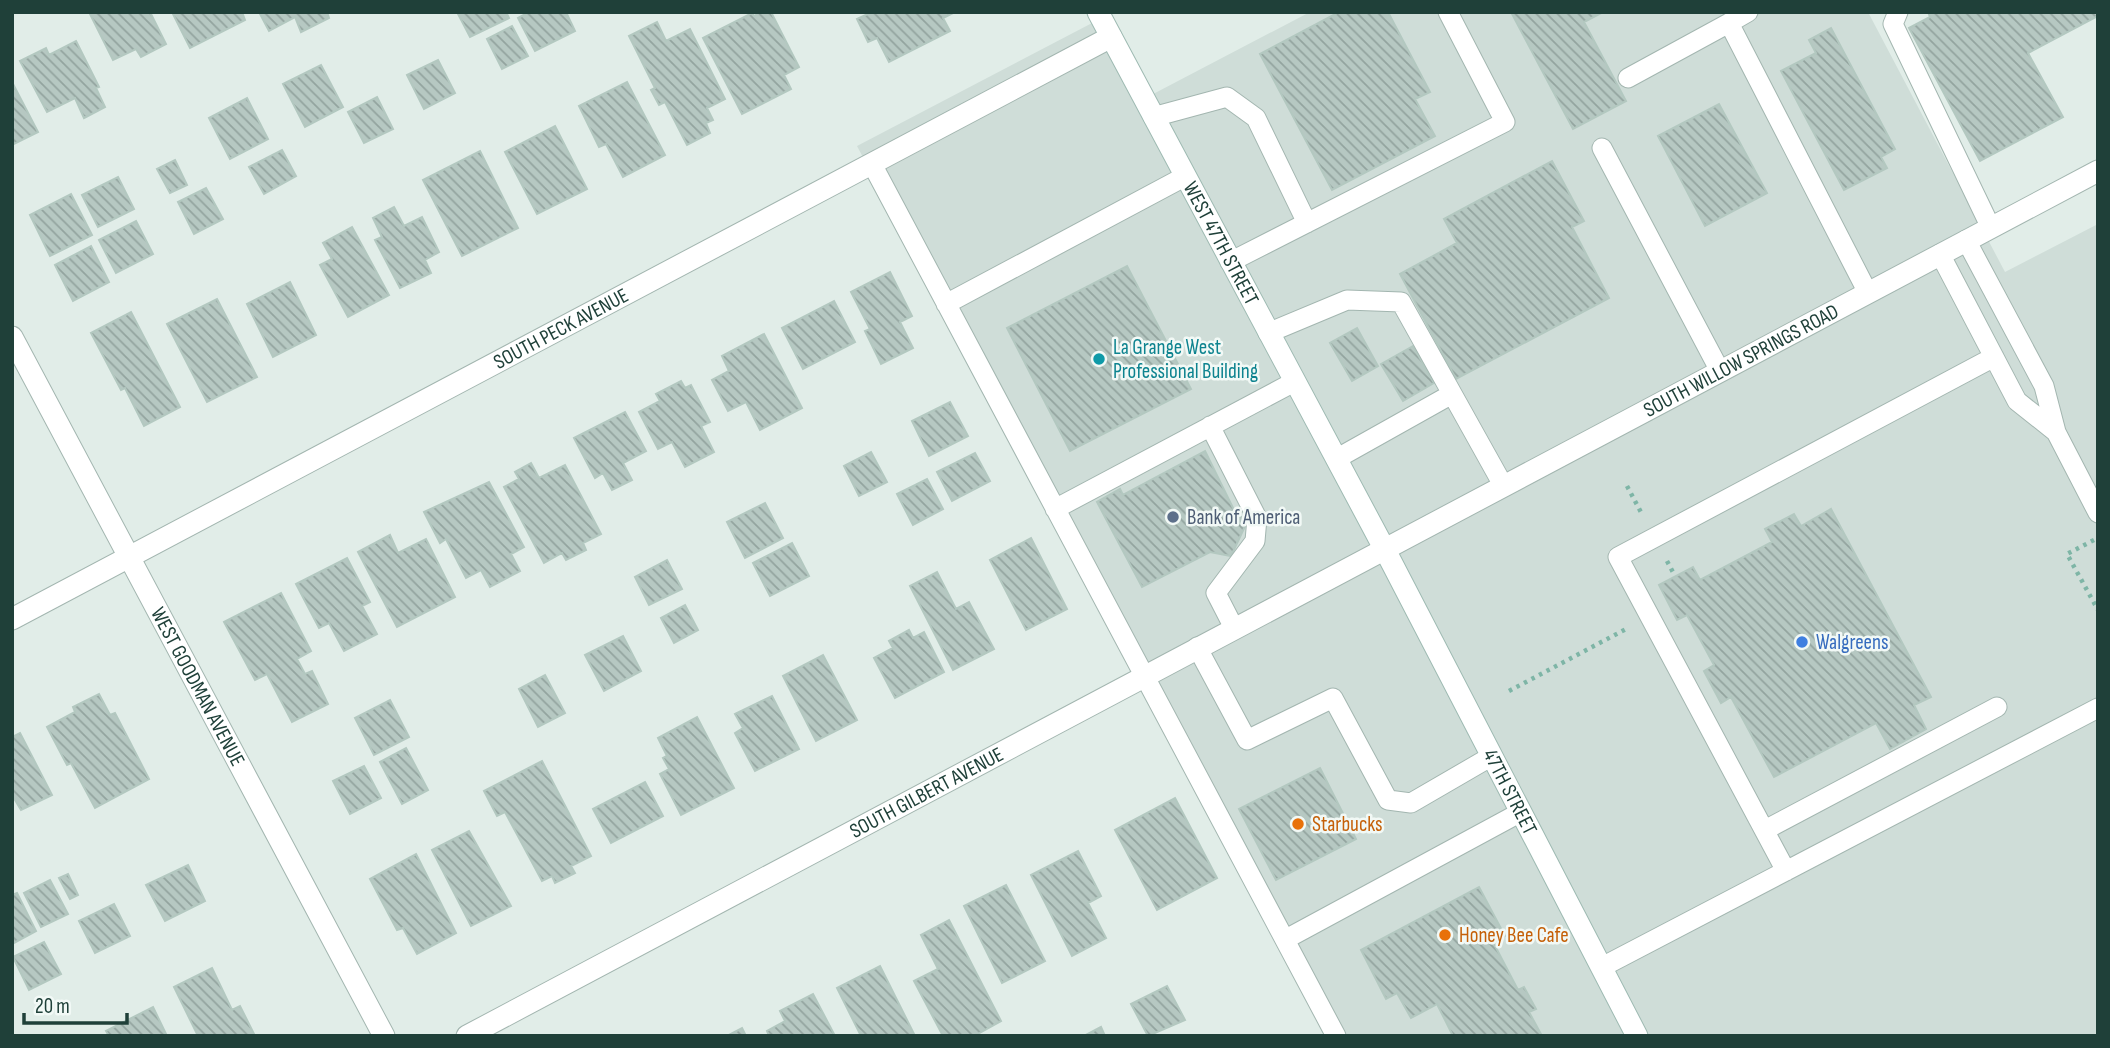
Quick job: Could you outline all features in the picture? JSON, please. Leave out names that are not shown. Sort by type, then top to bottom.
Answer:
[{"type":"street","name":"WEST 47TH STREET","points":[[1098,12],[1384,548]]},
{"type":"street","name":"SOUTH PECK AVENUE","points":[[12,619],[1111,37]]},
{"type":"street","name":"SOUTH WILLOW SPRINGS ROAD","points":[[1384,548],[2098,171]]},
{"type":"street","name":"WEST GOODMAN AVENUE","points":[[12,337],[384,1036]]},
{"type":"street","name":"SOUTH GILBERT AVENUE","points":[[467,1036],[1384,548]]},
{"type":"street","name":"47TH STREET","points":[[1384,548],[1637,1036]]},
{"type":"lane","points":[[1230,262],[1505,122],[1448,12]]},
{"type":"lane","points":[[1628,78],[1748,12]]},
{"type":"lane","points":[[1898,12],[1893,24],[1990,228]]},
{"type":"lane","points":[[1729,23],[1868,293]]},
{"type":"lane","points":[[1153,117],[1227,97],[1256,118],[1307,223]]},
{"type":"lane","points":[[1602,148],[1720,371]]},
{"type":"lane","points":[[872,164],[1336,1036]]},
{"type":"lane","points":[[946,304],[1184,177]]},
{"type":"lane","points":[[1966,240],[2044,386],[2056,432],[2098,513]]},
{"type":"lane","points":[[1940,254],[2017,401],[2056,432]]},
{"type":"lane","points":[[1268,333],[1346,300],[1401,302],[1503,485]]},
{"type":"lane","points":[[1786,871],[1618,557],[1994,358]]},
{"type":"lane","points":[[1055,509],[1294,382]]},
{"type":"lane","points":[[1336,459],[1452,394]]},
{"type":"lane","points":[[1210,426],[1257,517],[1255,541],[1216,593],[1234,628]]},
{"type":"lane","points":[[1197,647],[1247,740],[1333,698],[1388,800],[1411,803],[1492,756]]},
{"type":"lane","points":[[1765,831],[1997,707]]},
{"type":"lane","points":[[1602,967],[2098,708]]},
{"type":"lane","points":[[1286,939],[1521,812]]},
{"type":"path","points":[[2098,537],[2067,554],[2098,610]]},
{"type":"path","points":[[1509,691],[1650,616]]},
{"type":"shaded area","points":[[1310,12],[1868,12],[2005,272],[2098,224],[2098,1036],[1327,1036],[857,146],[1094,22],[1136,103]]},
{"type":"building","points":[[89,12],[150,12],[166,44],[141,57],[136,49],[113,60]]},
{"type":"building","points":[[172,12],[242,12],[245,20],[190,48]]},
{"type":"building","points":[[259,12],[327,12],[329,18],[301,32],[295,17],[269,31]]},
{"type":"building","points":[[457,12],[506,12],[509,18],[470,37]]},
{"type":"building","points":[[529,12],[566,12],[575,31],[535,51],[518,18]]},
{"type":"building","points":[[761,12],[771,12],[799,67],[784,75],[791,89],[742,114],[703,38],[752,13],[754,16]]},
{"type":"building","points":[[872,12],[955,12],[943,18],[950,31],[889,62],[877,38],[868,42],[857,19]]},
{"type":"building","points":[[1339,12],[1388,12],[1430,92],[1415,99],[1435,136],[1332,190],[1260,54]]},
{"type":"building","points":[[1511,12],[1603,12],[1584,22],[1626,101],[1573,129]]},
{"type":"building","points":[[1928,12],[2098,12],[2098,16],[2028,53],[2063,117],[1980,161],[1909,28],[1930,17]]},
{"type":"building","points":[[657,22],[666,41],[690,29],[725,99],[707,108],[713,120],[706,123],[710,133],[687,145],[665,102],[659,105],[651,90],[655,88],[629,36]]},
{"type":"building","points":[[512,26],[528,56],[502,69],[487,39]]},
{"type":"building","points":[[1831,28],[1895,149],[1881,157],[1887,168],[1844,190],[1781,71],[1816,53],[1809,40]]},
{"type":"building","points":[[76,41],[99,87],[96,88],[105,107],[84,118],[75,98],[47,112],[20,61],[46,48],[49,55]]},
{"type":"building","points":[[438,60],[455,93],[424,109],[407,75]]},
{"type":"building","points":[[321,65],[343,107],[305,127],[283,84]]},
{"type":"building","points":[[12,82],[38,132],[12,145]]},
{"type":"building","points":[[627,82],[665,155],[623,177],[606,144],[599,147],[579,106]]},
{"type":"building","points":[[377,97],[393,129],[364,143],[348,112]]},
{"type":"building","points":[[247,98],[268,139],[230,159],[209,118]]},
{"type":"building","points":[[1719,104],[1767,193],[1705,226],[1658,136]]},
{"type":"building","points":[[555,126],[587,189],[537,214],[505,152]]},
{"type":"building","points":[[282,150],[296,176],[264,194],[249,167]]},
{"type":"building","points":[[480,151],[518,228],[462,256],[423,180]]},
{"type":"building","points":[[175,160],[187,185],[170,193],[157,169]]},
{"type":"building","points":[[1552,161],[1584,221],[1572,227],[1609,298],[1456,379],[1400,274],[1457,243],[1444,219]]},
{"type":"building","points":[[118,177],[134,209],[98,227],[82,195]]},
{"type":"building","points":[[206,188],[223,219],[194,234],[178,202]]},
{"type":"building","points":[[71,194],[92,235],[50,256],[30,215]]},
{"type":"building","points":[[394,207],[404,226],[422,217],[439,252],[425,260],[431,273],[400,288],[375,240],[382,237],[373,218]]},
{"type":"building","points":[[136,221],[153,254],[116,273],[99,240]]},
{"type":"building","points":[[352,227],[389,295],[348,317],[320,265],[332,259],[323,243]]},
{"type":"building","points":[[91,246],[109,282],[73,301],[55,265]]},
{"type":"building","name":"La Grange West Professional Building","points":[[1127,266],[1191,389],[1070,451],[1007,328]]},
{"type":"building","points":[[890,272],[912,316],[900,322],[913,348],[881,364],[865,331],[870,329],[851,292]]},
{"type":"building","points":[[290,282],[316,335],[273,357],[247,304]]},
{"type":"building","points":[[217,299],[257,377],[207,402],[167,324]]},
{"type":"building","points":[[834,301],[855,342],[803,369],[782,328]]},
{"type":"building","points":[[131,312],[180,407],[144,426],[125,388],[121,390],[91,333]]},
{"type":"building","points":[[1357,328],[1378,366],[1352,381],[1330,343]]},
{"type":"building","points":[[764,334],[802,408],[760,430],[746,402],[728,411],[712,380],[729,371],[722,356]]},
{"type":"building","points":[[1413,346],[1434,383],[1403,401],[1381,364]]},
{"type":"building","points":[[681,381],[685,388],[691,385],[710,422],[701,426],[714,452],[685,467],[672,442],[658,449],[639,412],[660,401],[656,394]]},
{"type":"building","points":[[950,402],[968,436],[929,456],[912,421]]},
{"type":"building","points":[[625,412],[646,451],[623,463],[632,480],[612,490],[603,473],[595,478],[574,438]]},
{"type":"building","name":"Bank of America","points":[[1205,451],[1235,512],[1247,522],[1231,556],[1210,552],[1142,587],[1097,502],[1120,489],[1123,495]]},
{"type":"building","points":[[871,452],[887,482],[859,496],[844,466]]},
{"type":"building","points":[[975,453],[990,481],[952,501],[937,472]]},
{"type":"building","points":[[531,463],[539,478],[565,465],[601,534],[583,543],[586,550],[566,560],[562,553],[544,563],[504,487],[519,479],[515,472]]},
{"type":"building","points":[[927,479],[943,509],[913,525],[897,494]]},
{"type":"building","points":[[489,482],[524,547],[511,554],[520,571],[490,587],[481,570],[466,578],[446,539],[440,543],[424,512]]},
{"type":"building","points":[[765,503],[783,538],[745,558],[727,522]]},
{"type":"building","name":"Walgreens","points":[[1831,509],[1931,697],[1914,705],[1926,729],[1890,749],[1876,723],[1774,777],[1731,697],[1721,703],[1704,671],[1714,665],[1687,615],[1677,620],[1659,585],[1693,567],[1700,580],[1772,542],[1765,529],[1794,514],[1801,526]]},
{"type":"building","points":[[390,535],[398,553],[426,539],[455,597],[397,627],[358,552]]},
{"type":"building","points":[[1031,538],[1067,609],[1026,630],[990,560]]},
{"type":"building","points":[[792,543],[809,576],[770,596],[753,563]]},
{"type":"building","points":[[347,558],[370,602],[362,606],[377,634],[344,651],[329,623],[319,628],[296,584]]},
{"type":"building","points":[[667,560],[682,589],[649,605],[635,577]]},
{"type":"building","points":[[937,572],[956,609],[969,602],[994,649],[953,670],[910,586]]},
{"type":"building","points":[[281,593],[311,651],[297,659],[305,674],[312,671],[328,704],[292,722],[267,674],[255,680],[224,622]]},
{"type":"building","points":[[685,605],[698,630],[674,643],[661,618]]},
{"type":"building","points":[[909,630],[913,638],[924,632],[944,672],[895,698],[874,658],[893,648],[889,641]]},
{"type":"building","points":[[623,636],[641,671],[604,691],[585,655]]},
{"type":"building","points":[[823,655],[857,720],[816,741],[783,676]]},
{"type":"building","points":[[545,675],[565,713],[538,727],[519,689]]},
{"type":"building","points":[[99,694],[110,715],[115,713],[149,779],[95,808],[71,763],[67,765],[47,727],[75,712],[73,707]]},
{"type":"building","points":[[772,696],[799,749],[755,771],[735,733],[743,728],[735,714]]},
{"type":"building","points":[[390,700],[409,737],[374,755],[355,718]]},
{"type":"building","points":[[697,717],[734,788],[681,815],[660,774],[669,769],[663,758],[667,756],[658,738]]},
{"type":"building","points":[[20,733],[52,795],[21,810],[12,795],[12,737]]},
{"type":"building","points":[[406,748],[428,790],[402,804],[380,762]]},
{"type":"building","points":[[542,761],[591,856],[571,866],[575,873],[555,883],[552,876],[542,881],[505,812],[497,816],[484,791]]},
{"type":"building","points":[[364,766],[381,798],[350,814],[333,781]]},
{"type":"building","name":"Starbucks","points":[[1320,768],[1356,839],[1276,880],[1239,809]]},
{"type":"building","points":[[645,782],[663,816],[611,843],[593,809]]},
{"type":"building","points":[[1175,798],[1217,878],[1157,910],[1115,830]]},
{"type":"building","points":[[469,831],[511,906],[471,926],[432,850]]},
{"type":"building","points":[[1078,851],[1101,896],[1088,903],[1106,938],[1072,956],[1031,875]]},
{"type":"building","points":[[416,854],[456,933],[417,954],[403,928],[397,930],[370,879]]},
{"type":"building","points":[[188,865],[205,901],[165,921],[146,885]]},
{"type":"building","points":[[68,874],[78,895],[70,899],[59,878]]},
{"type":"building","points":[[50,880],[68,914],[41,927],[24,893]]},
{"type":"building","points":[[1006,885],[1045,961],[1002,983],[964,906]]},
{"type":"building","points":[[1479,887],[1505,936],[1493,942],[1518,990],[1524,987],[1536,1009],[1529,1012],[1542,1036],[1453,1036],[1437,1004],[1411,1018],[1397,993],[1386,999],[1361,950]]},
{"type":"building","points":[[17,893],[36,931],[12,944],[12,895]]},
{"type":"building","points":[[114,904],[130,936],[95,953],[79,921]]},
{"type":"building","points":[[949,920],[1001,1021],[974,1036],[943,1036],[914,981],[938,969],[921,935]]},
{"type":"building","points":[[44,942],[61,974],[29,990],[13,957]]},
{"type":"building","points":[[880,966],[915,1036],[861,1036],[837,988]]},
{"type":"building","points":[[212,968],[232,1010],[240,1006],[255,1036],[198,1036],[174,987]]},
{"type":"building","points":[[1167,986],[1185,1020],[1148,1036],[1131,1004]]},
{"type":"building","points":[[813,994],[835,1036],[769,1036],[767,1031],[785,1021],[780,1011]]},
{"type":"building","points":[[153,1007],[167,1036],[109,1036],[106,1031]]},
{"type":"building","points":[[1101,1027],[1105,1036],[1084,1036]]},
{"type":"building","points":[[742,1028],[746,1036],[727,1036]]},
{"type":"place","name":"La Grange West Professional Building","points":[[1099,359]]},
{"type":"place","name":"Bank of America","points":[[1173,517]]},
{"type":"place","name":"Walgreens","points":[[1802,642]]},
{"type":"place","name":"Starbucks","points":[[1298,824]]},
{"type":"place","name":"Honey Bee Cafe","points":[[1445,935]]}]
